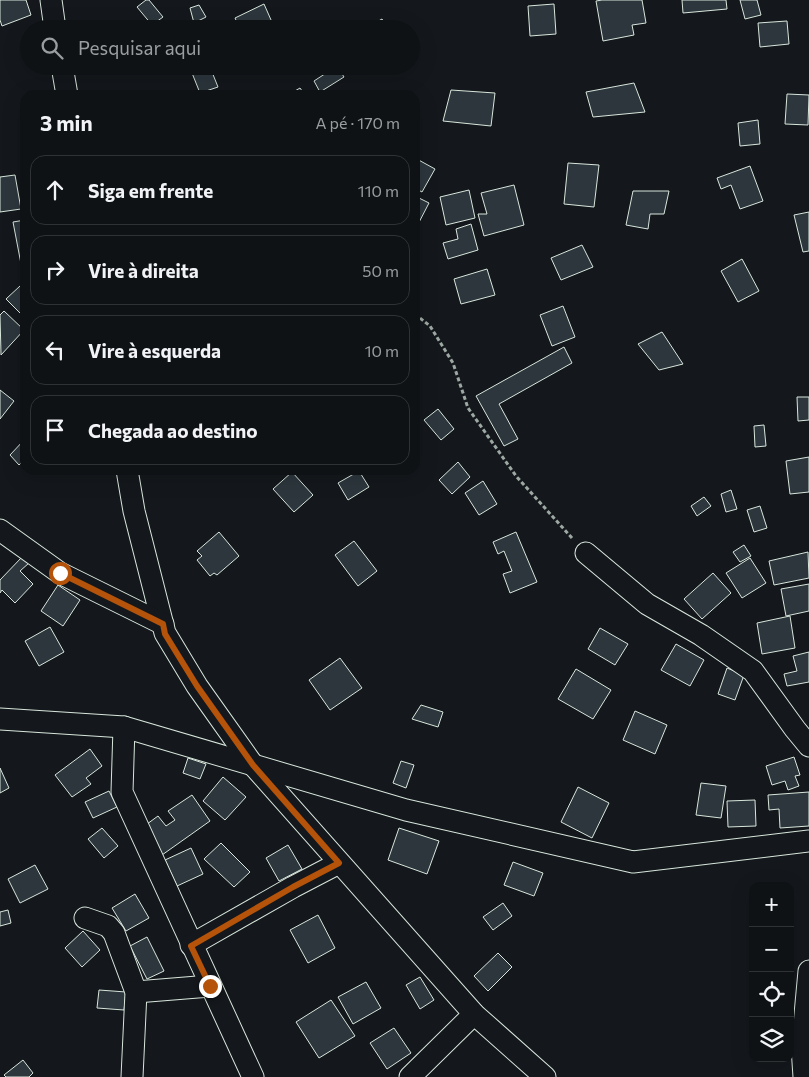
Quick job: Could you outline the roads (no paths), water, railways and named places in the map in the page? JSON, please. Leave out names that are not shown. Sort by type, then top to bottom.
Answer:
[{"type":"street","points":[[51,0],[54,20]]},
{"type":"street","points":[[64,75],[66,90]]},
{"type":"street","points":[[128,475],[134,511],[165,634],[197,686],[253,765],[339,863],[474,1014],[545,1077]]},
{"type":"street","points":[[0,530],[60,573],[163,624]]},
{"type":"street","points":[[586,553],[648,604],[701,635],[754,671],[795,730],[809,746]]},
{"type":"street","points":[[0,719],[124,727],[406,810],[633,862],[809,841]]},
{"type":"street","points":[[124,727],[122,792],[191,946],[253,1077]]},
{"type":"street","points":[[191,946],[293,887],[339,863]]},
{"type":"street","points":[[85,918],[108,926],[114,933],[136,992],[132,1077]]},
{"type":"street","points":[[804,1077],[802,1047],[809,971]]},
{"type":"street","points":[[136,992],[210,986]]},
{"type":"street","points":[[410,1077],[474,1014]]}]
